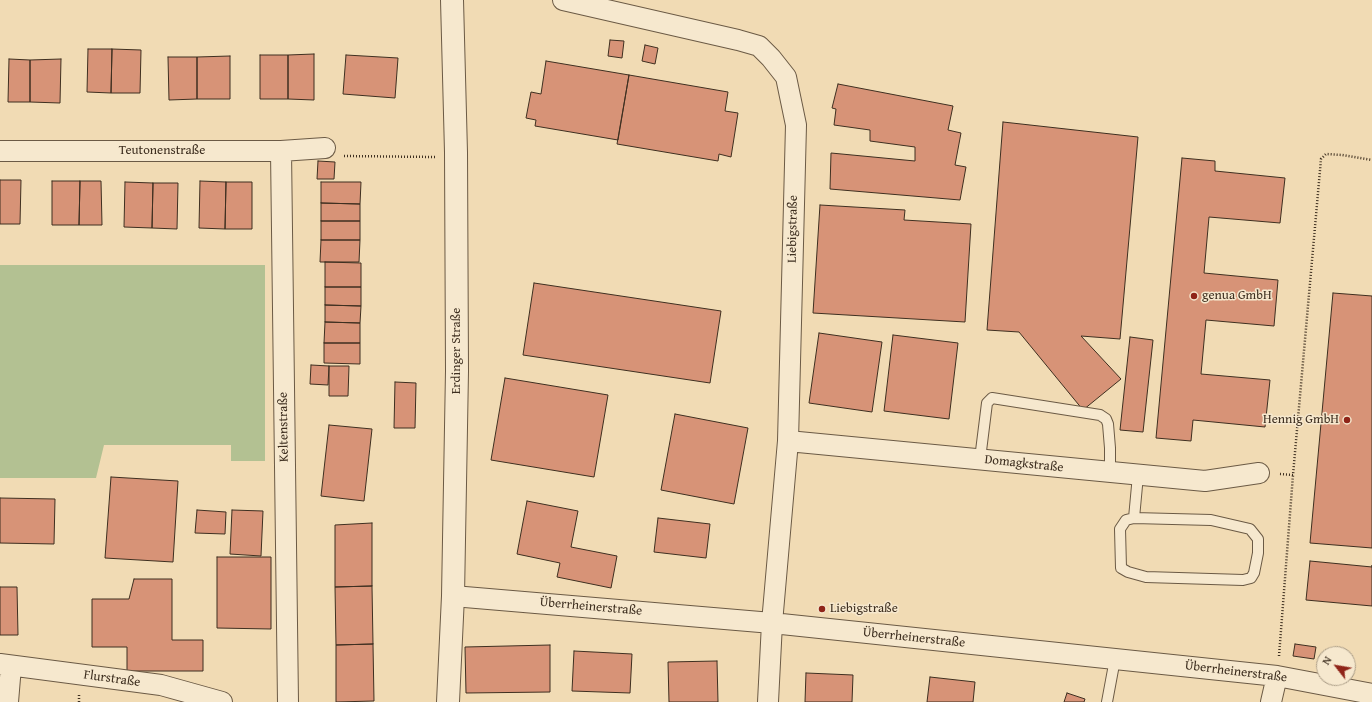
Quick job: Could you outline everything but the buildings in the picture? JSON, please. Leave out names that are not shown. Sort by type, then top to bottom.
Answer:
[{"type":"street","name":"Erdinger Straße","points":[[448,702],[453,596],[457,324],[456,152],[452,0]]},
{"type":"street","name":"Liebigstraße","points":[[563,0],[738,40],[758,46],[771,58],[786,77],[796,125],[788,441],[772,623],[768,702]]},
{"type":"street","name":"Teutonenstraße","points":[[0,151],[281,151],[325,148]]},
{"type":"street","name":"Keltenstraße","points":[[281,151],[288,702]]},
{"type":"street","name":"Domagkstraße","points":[[788,441],[1205,481],[1259,473]]},
{"type":"street","name":"Überrheinerstraße","points":[[453,596],[772,623],[1277,676],[1372,694]]},
{"type":"street","points":[[5,665],[8,702]]},
{"type":"street","name":"Flurstraße","points":[[5,665],[161,685],[222,702]]},
{"type":"street","points":[[1271,702],[1277,676]]},
{"type":"lane","points":[[980,459],[987,403],[992,398],[1100,415],[1106,418],[1110,448],[1110,472]]},
{"type":"lane","points":[[1134,518],[1138,474]]},
{"type":"lane","points":[[1134,518],[1211,520],[1250,530],[1258,539],[1258,553],[1254,573],[1251,578],[1243,580],[1146,577],[1128,572],[1121,568],[1120,529],[1126,520],[1134,518]]},
{"type":"lane","points":[[1107,702],[1115,659]]},
{"type":"path","points":[[325,148],[339,156],[440,157]]},
{"type":"path","points":[[1277,676],[1320,158],[1326,154],[1372,160]]},
{"type":"path","points":[[1259,473],[1293,475]]},
{"type":"green space","points":[[0,265],[265,265],[265,461],[231,461],[231,445],[104,445],[96,478],[0,478]]},
{"type":"place","name":"genua GmbH","points":[[1194,296]]},
{"type":"place","name":"Hennig GmbH","points":[[1347,420]]},
{"type":"place","name":"Liebigstraße","points":[[822,609]]}]
